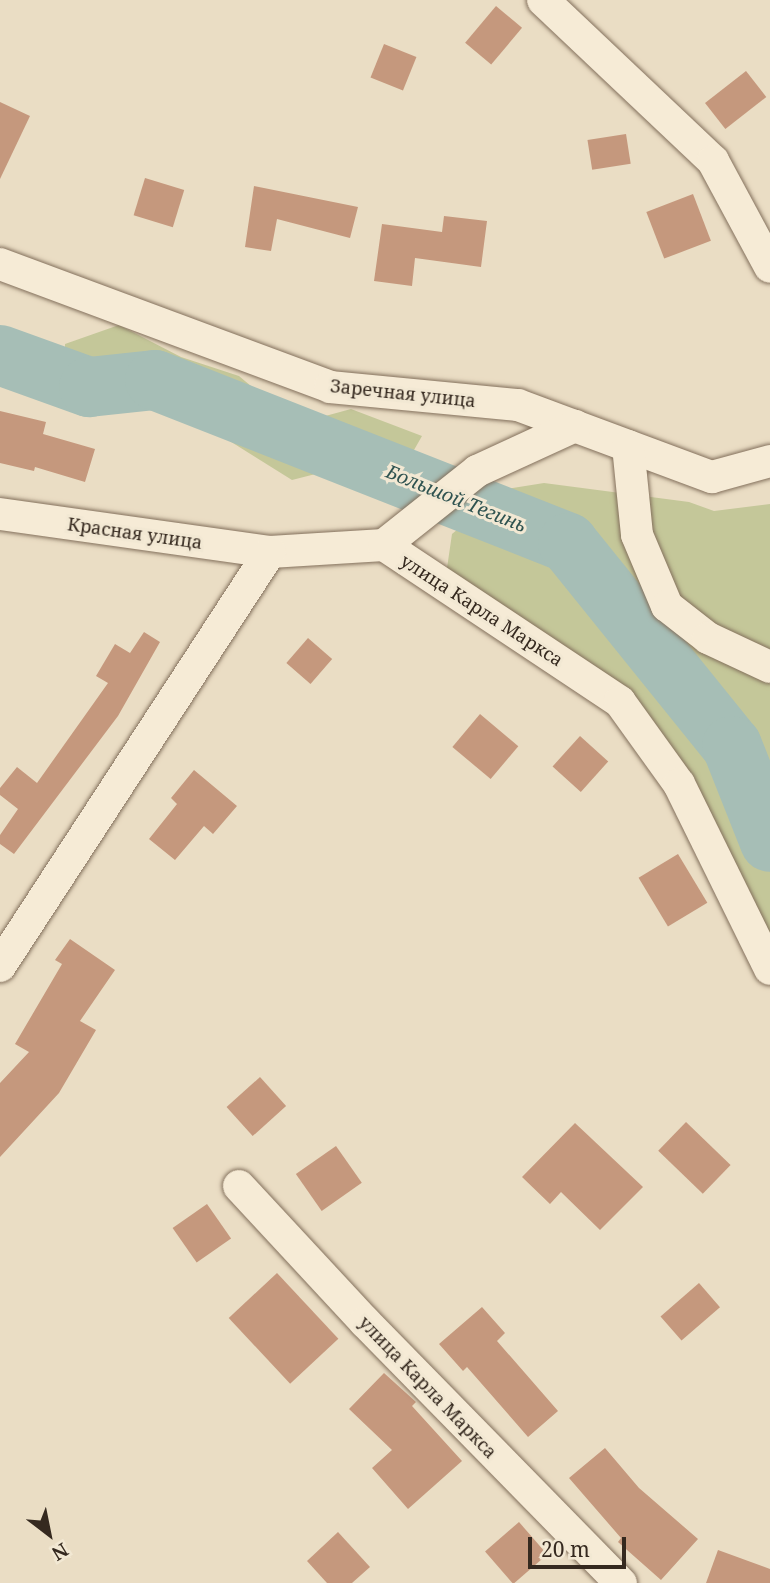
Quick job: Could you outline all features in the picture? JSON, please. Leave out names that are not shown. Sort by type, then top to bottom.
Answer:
[{"type":"street","points":[[543,0],[713,161],[770,267]]},
{"type":"street","name":"Заречная улица","points":[[0,264],[330,387],[518,405],[712,477],[770,461]]},
{"type":"street","points":[[384,545],[477,471],[575,426]]},
{"type":"street","points":[[628,446],[637,535],[667,606],[708,638],[770,667]]},
{"type":"street","name":"Красная улица","points":[[0,513],[270,552]]},
{"type":"street","name":"улица Карла Маркса","points":[[270,552],[384,545],[620,702],[679,784],[770,970]]},
{"type":"street","points":[[0,966],[270,552]]},
{"type":"street","name":"улица Карла Маркса","points":[[239,1186],[403,1361],[621,1583]]},
{"type":"green space","points":[[119,325],[181,357],[239,376],[296,424],[351,409],[422,436],[390,492],[339,468],[292,480],[174,406],[118,395],[65,365],[65,344]]},
{"type":"green space","points":[[544,483],[689,502],[714,511],[770,504],[770,969],[620,702],[447,568],[452,534],[506,489]]},
{"type":"building","points":[[496,6],[522,28],[491,65],[465,43]]},
{"type":"building","points":[[384,44],[416,57],[403,90],[371,77]]},
{"type":"building","points":[[746,71],[766,97],[725,129],[705,103]]},
{"type":"building","points":[[0,102],[30,116],[0,179]]},
{"type":"building","points":[[626,134],[631,164],[592,170],[587,140]]},
{"type":"building","points":[[145,178],[184,190],[173,227],[134,215]]},
{"type":"building","points":[[254,186],[358,207],[350,238],[277,219],[271,251],[245,247]]},
{"type":"building","points":[[693,194],[711,241],[664,259],[646,212]]},
{"type":"building","points":[[444,216],[487,221],[481,267],[415,258],[412,286],[374,281],[382,224],[442,232]]},
{"type":"building","points":[[0,411],[46,422],[43,434],[95,449],[85,482],[35,467],[34,471],[0,463]]},
{"type":"building","points":[[144,632],[160,642],[118,716],[14,854],[0,844],[0,835],[18,809],[0,795],[0,788],[17,767],[37,783],[108,683],[96,676],[115,644],[130,653]]},
{"type":"building","points":[[308,638],[332,659],[311,684],[286,663]]},
{"type":"building","points":[[480,714],[518,746],[491,779],[452,747]]},
{"type":"building","points":[[580,736],[608,761],[581,792],[553,766]]},
{"type":"building","points":[[194,770],[237,806],[213,834],[204,826],[175,860],[149,839],[177,804],[171,798]]},
{"type":"building","points":[[678,854],[707,903],[668,927],[639,878]]},
{"type":"building","points":[[70,939],[115,970],[80,1021],[96,1030],[59,1093],[0,1157],[0,1083],[29,1052],[15,1044],[62,964],[55,960]]},
{"type":"building","points":[[260,1077],[286,1106],[253,1136],[227,1107]]},
{"type":"building","points":[[686,1122],[731,1165],[703,1194],[658,1151]]},
{"type":"building","points":[[575,1123],[643,1187],[600,1230],[561,1192],[550,1204],[522,1177]]},
{"type":"building","points":[[336,1146],[362,1183],[322,1211],[296,1174]]},
{"type":"building","points":[[207,1204],[231,1238],[197,1262],[173,1228]]},
{"type":"building","points":[[277,1273],[338,1339],[290,1384],[229,1318]]},
{"type":"building","points":[[699,1283],[720,1307],[682,1341],[661,1316]]},
{"type":"building","points":[[482,1307],[505,1333],[497,1341],[558,1411],[528,1437],[467,1367],[463,1371],[439,1344]]},
{"type":"building","points":[[384,1373],[416,1402],[412,1406],[462,1461],[408,1509],[372,1468],[392,1450],[349,1409]]},
{"type":"building","points":[[605,1448],[639,1488],[698,1539],[661,1580],[618,1542],[621,1538],[569,1478]]},
{"type":"building","points":[[519,1522],[547,1554],[512,1583],[485,1552]]},
{"type":"building","points":[[338,1532],[370,1567],[352,1583],[327,1583],[307,1561]]},
{"type":"building","points":[[718,1550],[770,1569],[770,1583],[706,1583]]},
{"type":"waterway","name":"Большой Тегинь","points":[[0,355],[89,387],[155,380],[568,543],[732,746],[770,842]]}]
